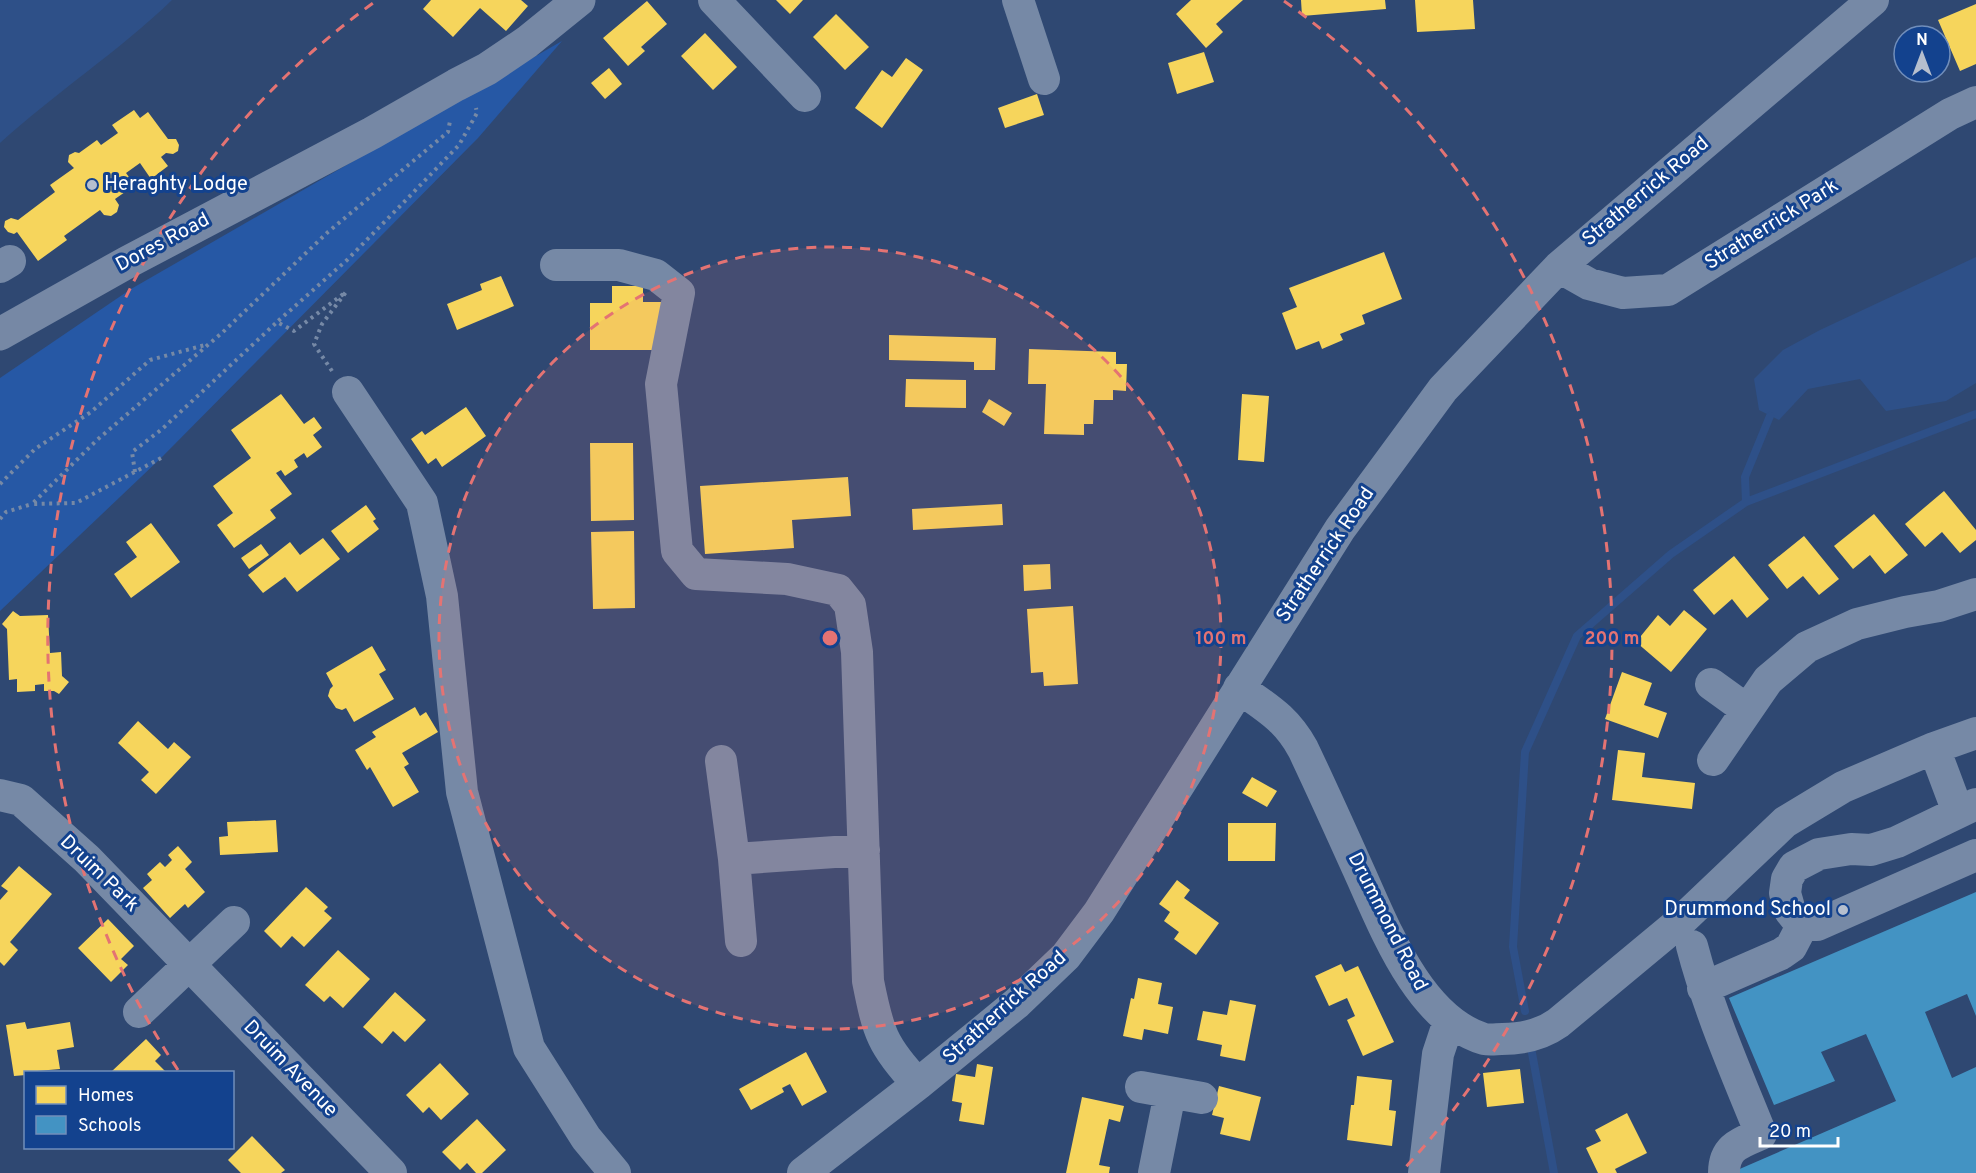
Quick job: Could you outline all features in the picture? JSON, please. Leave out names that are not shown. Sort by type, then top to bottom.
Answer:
[{"type":"main road","name":"Dores Road","points":[[0,334],[126,263],[372,133],[470,77],[527,42],[579,0]]},
{"type":"street","points":[[714,0],[805,96]]},
{"type":"street","points":[[1018,0],[1044,79]]},
{"type":"street","name":"Stratherrick Road","points":[[803,1173],[918,1084],[1017,1003],[1066,956],[1099,912],[1340,529],[1443,389],[1559,267],[1873,0]]},
{"type":"street","name":"Stratherrick Park","points":[[1559,267],[1589,284],[1623,292],[1668,290],[1950,114],[1976,102]]},
{"type":"street","points":[[556,265],[619,265],[656,275],[679,293],[661,384],[677,551],[696,574],[787,579],[838,590],[850,605],[857,652],[868,981],[876,1020],[885,1043],[897,1061],[918,1084]]},
{"type":"street","points":[[348,392],[422,503],[442,596],[462,792],[529,1048],[586,1138],[615,1173]]},
{"type":"street","points":[[1713,760],[1768,680],[1808,647],[1857,624],[1939,606],[1976,594]]},
{"type":"street","points":[[1711,684],[1747,710]]},
{"type":"street","name":"Drummond Road","points":[[1239,688],[1282,719],[1294,733],[1382,921],[1407,970],[1425,996],[1449,1021],[1485,1039],[1518,1039],[1545,1032],[1682,920],[1785,822],[1843,787],[1934,748],[1976,733]]},
{"type":"street","points":[[1934,748],[1967,808],[1897,842],[1872,850],[1851,849],[1819,854],[1794,867],[1786,879],[1785,893],[1790,911],[1803,924],[1817,924],[1976,855]]},
{"type":"street","points":[[721,761],[734,859],[741,942]]},
{"type":"street","name":"Druim Park","points":[[0,795],[21,800],[87,859],[190,965]]},
{"type":"street","points":[[734,859],[864,850]]},
{"type":"street","points":[[139,1012],[234,922]]},
{"type":"street","points":[[1703,988],[1781,954],[1791,947],[1803,924]]},
{"type":"street","points":[[1692,946],[1703,988],[1761,1134],[1736,1146],[1727,1154],[1724,1173]]},
{"type":"street","name":"Druim Avenue","points":[[190,965],[391,1173]]},
{"type":"street","points":[[1424,1173],[1438,1054],[1449,1021]]},
{"type":"street","points":[[1154,1173],[1156,1090],[1202,1098]]},
{"type":"path","points":[[135,472],[132,452],[161,430],[347,260],[459,145],[477,113],[470,77]]},
{"type":"path","points":[[32,504],[97,440],[208,344],[328,232],[448,132],[470,77]]},
{"type":"path","points":[[277,322],[294,331],[346,292],[322,324],[314,344],[348,392]]},
{"type":"path","points":[[0,484],[36,449],[91,412],[150,360],[208,344]]},
{"type":"path","points":[[0,519],[6,512],[32,504],[76,503],[161,458]]},
{"type":"shaded area","points":[[0,0],[172,0],[0,143]]},
{"type":"shaded area","points":[[562,41],[478,138],[161,458],[0,611],[0,378],[131,289]]},
{"type":"shaded area","points":[[1976,257],[1976,383],[1946,401],[1886,411],[1860,379],[1808,389],[1779,420],[1759,410],[1754,379],[1783,350],[1820,330]]},
{"type":"building: Homes","points":[[431,0],[521,0],[528,6],[506,31],[480,8],[453,37],[423,9]]},
{"type":"building: Homes","points":[[776,0],[803,0],[790,14]]},
{"type":"building: Homes","points":[[1191,0],[1243,0],[1216,24],[1223,32],[1206,48],[1176,14]]},
{"type":"building: Homes","points":[[1301,0],[1385,0],[1386,9],[1302,16]]},
{"type":"building: Homes","points":[[1415,0],[1473,0],[1475,29],[1417,32]]},
{"type":"building: Homes","points":[[647,1],[667,24],[641,47],[645,51],[628,66],[603,38]]},
{"type":"building: Homes","points":[[1976,4],[1976,64],[1960,71],[1952,52],[1952,24],[1940,24],[1938,20]]},
{"type":"building: Homes","points":[[836,14],[869,47],[845,70],[813,37]]},
{"type":"building: Homes","points":[[705,33],[737,67],[713,90],[681,56]]},
{"type":"building: Homes","points":[[1204,52],[1214,82],[1177,94],[1168,63]]},
{"type":"building: Homes","points":[[906,58],[923,70],[882,128],[855,108],[882,70],[892,77]]},
{"type":"building: Homes","points":[[609,68],[622,84],[605,99],[591,83]]},
{"type":"building: Homes","points":[[1037,94],[1044,115],[1005,128],[998,108]]},
{"type":"building: Homes","name":"Heraghty Lodge","points":[[134,110],[140,118],[148,112],[168,139],[176,139],[179,145],[178,151],[173,154],[166,153],[161,157],[168,166],[151,179],[140,163],[126,173],[135,185],[115,199],[119,205],[117,212],[111,216],[104,215],[100,210],[64,236],[67,240],[38,261],[17,232],[14,234],[8,232],[4,227],[5,221],[11,218],[18,220],[55,192],[50,185],[74,168],[68,162],[69,155],[79,153],[97,140],[101,145],[118,133],[112,125]]},
{"type":"building: Homes","points":[[1384,252],[1402,299],[1362,315],[1365,324],[1340,334],[1343,340],[1322,349],[1319,341],[1296,350],[1282,313],[1297,307],[1289,288]]},
{"type":"building: Homes","points":[[501,276],[514,306],[457,330],[447,304],[482,290],[480,284]]},
{"type":"building: Homes","points":[[612,286],[643,286],[643,302],[663,302],[663,350],[590,350],[590,303],[612,303]]},
{"type":"building: Homes","points":[[889,335],[996,338],[995,370],[974,370],[974,362],[889,360]]},
{"type":"building: Homes","points":[[1029,349],[1116,352],[1116,364],[1127,364],[1126,391],[1113,390],[1113,400],[1094,400],[1093,424],[1084,424],[1084,435],[1044,434],[1046,384],[1028,384]]},
{"type":"building: Homes","points":[[906,379],[966,380],[966,408],[905,407]]},
{"type":"building: Homes","points":[[281,394],[304,424],[314,417],[322,428],[313,435],[322,447],[307,458],[304,453],[294,460],[298,467],[285,476],[281,470],[276,473],[292,494],[270,510],[276,518],[234,548],[217,525],[233,513],[213,486],[251,458],[231,430]]},
{"type":"building: Homes","points":[[1242,394],[1269,396],[1264,462],[1238,460]]},
{"type":"building: Homes","points":[[989,399],[1012,413],[1004,426],[982,412]]},
{"type":"building: Homes","points":[[466,407],[486,436],[442,467],[436,458],[428,464],[411,439],[422,431],[425,435]]},
{"type":"building: Homes","points":[[590,443],[633,443],[634,520],[591,521]]},
{"type":"building: Homes","points":[[848,477],[851,516],[792,520],[794,548],[705,554],[700,486]]},
{"type":"building: Homes","points":[[1944,491],[1976,530],[1976,540],[1960,553],[1942,532],[1925,547],[1905,524]]},
{"type":"building: Homes","points":[[1002,504],[1003,525],[913,530],[912,509]]},
{"type":"building: Homes","points":[[366,505],[376,519],[373,521],[379,529],[348,553],[331,531]]},
{"type":"building: Homes","points":[[1874,514],[1908,555],[1885,574],[1870,555],[1853,569],[1834,546]]},
{"type":"building: Homes","points":[[151,523],[180,562],[131,598],[114,574],[137,557],[126,542]]},
{"type":"building: Homes","points":[[634,531],[635,608],[593,609],[591,532]]},
{"type":"building: Homes","points":[[1804,536],[1839,579],[1819,595],[1803,576],[1787,589],[1768,565]]},
{"type":"building: Homes","points":[[323,538],[340,559],[297,592],[285,577],[263,593],[248,575],[290,542],[300,555]]},
{"type":"building: Homes","points":[[261,544],[269,555],[249,569],[241,558]]},
{"type":"building: Homes","points":[[1734,556],[1769,599],[1747,618],[1732,599],[1714,615],[1693,590]]},
{"type":"building: Homes","points":[[1050,564],[1051,589],[1024,591],[1023,565]]},
{"type":"building: Homes","points":[[1073,606],[1078,684],[1044,686],[1043,672],[1031,673],[1027,609]]},
{"type":"building: Homes","points":[[1684,610],[1707,629],[1671,672],[1636,642],[1658,615],[1670,626]]},
{"type":"building: Homes","points":[[13,611],[20,616],[48,615],[50,653],[61,652],[62,676],[69,682],[59,694],[54,691],[44,691],[44,684],[35,685],[35,691],[17,692],[17,679],[9,680],[7,629],[2,624]]},
{"type":"building: Homes","points":[[372,646],[386,670],[379,674],[394,699],[354,722],[346,708],[342,710],[336,708],[328,696],[333,686],[326,673]]},
{"type":"building: Homes","points":[[1622,672],[1652,683],[1644,705],[1667,713],[1658,738],[1605,719]]},
{"type":"building: Homes","points":[[415,707],[420,716],[426,712],[438,732],[402,753],[409,764],[404,767],[419,792],[393,807],[370,767],[367,770],[355,750],[376,737],[372,732]]},
{"type":"building: Homes","points":[[138,721],[168,749],[174,742],[191,757],[156,794],[141,780],[149,772],[118,743]]},
{"type":"building: Homes","points":[[1618,750],[1645,753],[1642,777],[1695,783],[1692,809],[1612,800]]},
{"type":"building: Homes","points":[[1252,777],[1277,791],[1267,807],[1242,793]]},
{"type":"building: Homes","points":[[276,820],[278,852],[220,855],[219,837],[228,836],[227,822]]},
{"type":"building: Homes","points":[[1228,823],[1276,823],[1275,861],[1228,861]]},
{"type":"building: Homes","points":[[178,846],[192,862],[185,869],[205,892],[188,908],[185,904],[170,918],[143,888],[152,880],[147,874],[160,862],[165,867],[172,860],[168,855]]},
{"type":"building: Homes","points":[[19,866],[52,894],[10,942],[18,950],[4,966],[0,962],[0,900],[8,891],[1,886]]},
{"type":"building: Homes","points":[[1177,880],[1190,890],[1184,898],[1219,923],[1196,955],[1174,939],[1179,932],[1164,921],[1170,912],[1159,904]]},
{"type":"building: Homes","points":[[306,887],[328,907],[324,911],[332,918],[304,947],[292,936],[281,948],[264,931]]},
{"type":"building: Homes","points":[[108,919],[134,946],[121,959],[128,965],[111,982],[78,948]]},
{"type":"building: Homes","points":[[338,950],[370,979],[343,1008],[330,996],[324,1002],[305,985]]},
{"type":"building: Homes","points":[[1341,964],[1345,972],[1358,966],[1394,1042],[1363,1056],[1347,1020],[1355,1016],[1347,998],[1329,1006],[1315,976]]},
{"type":"building: Homes","points":[[1138,978],[1162,983],[1158,1004],[1173,1007],[1168,1034],[1144,1029],[1142,1040],[1123,1036]]},
{"type":"building: Homes","points":[[395,992],[426,1020],[405,1042],[393,1031],[382,1044],[363,1027]]},
{"type":"building: Homes","points":[[1230,1000],[1256,1005],[1245,1061],[1220,1056],[1222,1045],[1197,1040],[1203,1011],[1227,1015]]},
{"type":"building: Homes","points":[[25,1022],[27,1029],[70,1022],[74,1047],[57,1050],[60,1069],[24,1071],[24,1075],[14,1076],[6,1025]]},
{"type":"building: Homes","points":[[146,1039],[161,1055],[155,1061],[165,1071],[112,1071]]},
{"type":"building: Homes","points":[[806,1052],[827,1092],[802,1106],[790,1084],[782,1088],[784,1092],[751,1110],[739,1089]]},
{"type":"building: Homes","points":[[440,1063],[469,1094],[441,1120],[429,1107],[423,1113],[406,1095]]},
{"type":"building: Homes","points":[[977,1064],[993,1067],[984,1125],[959,1121],[962,1103],[952,1101],[956,1074],[975,1077]]},
{"type":"building: Homes","points":[[1520,1069],[1524,1103],[1487,1107],[1483,1073]]},
{"type":"building: Homes","points":[[1357,1076],[1392,1080],[1389,1110],[1396,1111],[1392,1146],[1347,1140]]},
{"type":"building: Homes","points":[[1219,1086],[1261,1097],[1250,1141],[1220,1134],[1224,1118],[1212,1115]]},
{"type":"building: Homes","points":[[1082,1097],[1124,1106],[1120,1122],[1109,1119],[1099,1165],[1110,1167],[1109,1173],[1066,1173]]},
{"type":"building: Homes","points":[[1627,1113],[1647,1153],[1615,1169],[1617,1173],[1598,1173],[1586,1148],[1601,1141],[1595,1130]]},
{"type":"building: Homes","points":[[477,1119],[506,1150],[482,1173],[476,1173],[467,1163],[460,1170],[442,1152]]},
{"type":"building: Homes","points":[[252,1136],[285,1170],[281,1173],[241,1173],[228,1160]]},
{"type":"building: Schools","points":[[1976,892],[1976,1016],[1967,994],[1925,1012],[1952,1078],[1976,1067],[1976,1173],[1736,1173],[1735,1171],[1896,1101],[1866,1034],[1821,1052],[1835,1081],[1774,1105],[1729,998]]},
{"type":"waterway","points":[[1525,1011],[1513,947],[1525,752],[1577,636],[1671,554],[1746,502],[1976,414]]},
{"type":"waterway","points":[[1746,502],[1745,477],[1770,416]]},
{"type":"waterway","points":[[1532,1053],[1554,1173]]},
{"type":"place","name":"Heraghty Lodge","points":[[92,185]]},
{"type":"place","name":"Drummond School","points":[[1843,910]]}]
